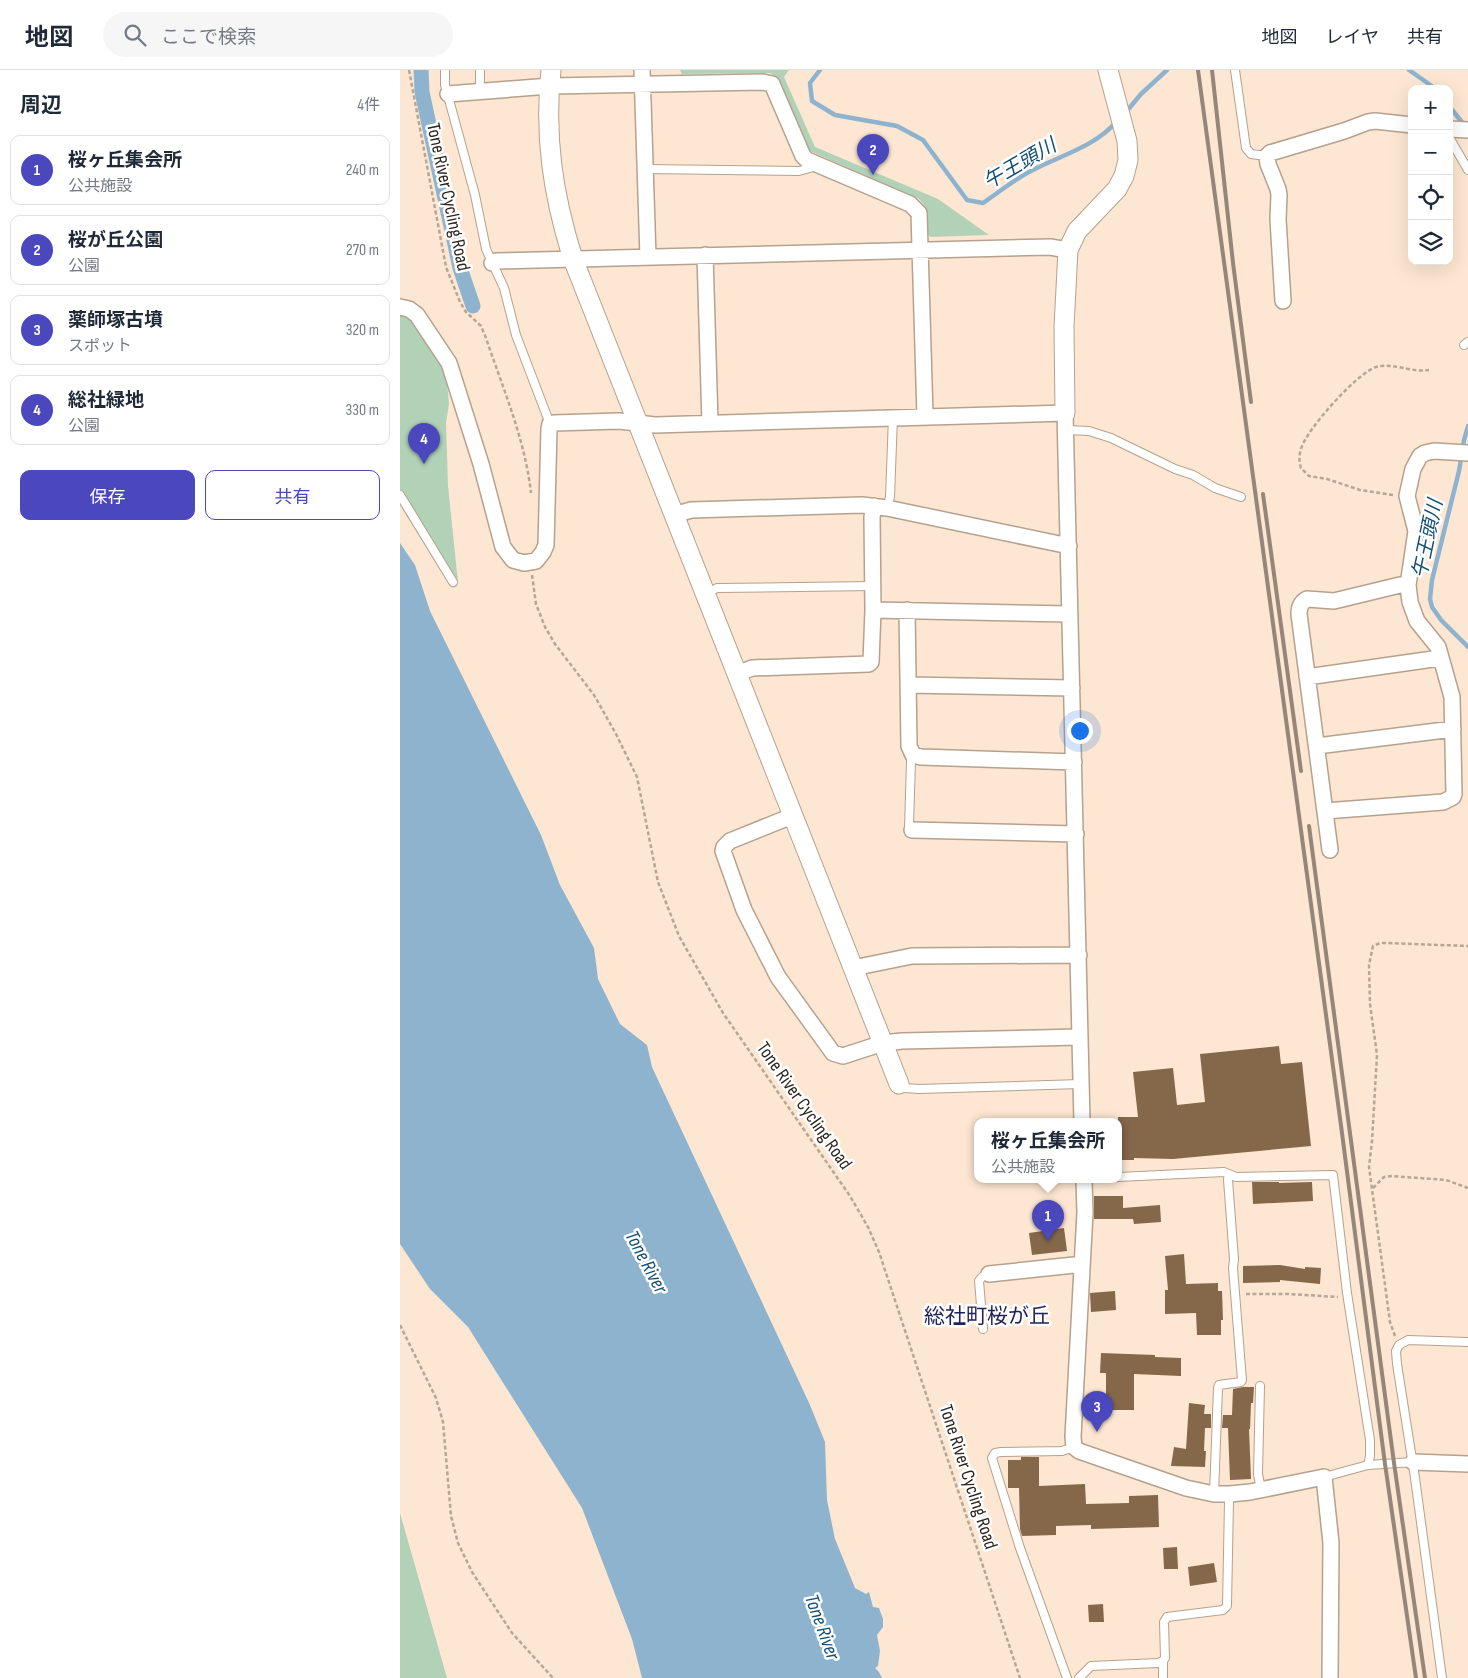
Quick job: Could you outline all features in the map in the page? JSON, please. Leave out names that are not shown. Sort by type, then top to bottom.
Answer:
[{"type":"street","points":[[1082,1118],[1064,327],[1068,250],[1078,231],[1111,197],[1121,182],[1128,160],[1125,132],[1108,70]]},
{"type":"street","points":[[448,94],[480,92],[551,78],[642,77],[763,82],[772,84],[803,156],[814,164],[913,206],[919,213],[925,416]]},
{"type":"street","points":[[642,77],[648,257]]},
{"type":"street","points":[[551,78],[548,126],[550,157],[555,194],[573,259],[636,424],[674,515],[899,1084]]},
{"type":"street","points":[[1282,301],[1278,238],[1279,195],[1267,156],[1270,153],[1368,122],[1408,125]]},
{"type":"street","points":[[1453,129],[1468,130]]},
{"type":"street","points":[[492,263],[496,260],[920,249],[1050,247],[1068,250]]},
{"type":"street","points":[[706,255],[710,423]]},
{"type":"street","points":[[400,307],[410,308],[417,315],[449,363],[481,464],[502,547],[513,560],[518,562],[536,561],[546,545],[550,424],[619,420],[636,424],[655,425],[925,416],[1066,422]]},
{"type":"street","points":[[1325,811],[1443,802],[1451,799],[1454,794],[1452,697],[1438,647],[1426,633],[1410,602],[1408,585],[1416,531],[1408,496],[1413,470],[1420,456],[1428,452],[1468,454]]},
{"type":"street","points":[[674,515],[691,510],[862,505],[880,507],[1069,546]]},
{"type":"street","points":[[736,674],[752,668],[869,664],[871,662],[873,610],[872,517],[880,507]]},
{"type":"street","points":[[1330,850],[1299,610],[1307,599],[1334,601],[1400,585],[1408,585]]},
{"type":"street","points":[[873,610],[1070,614]]},
{"type":"street","points":[[907,610],[909,746],[913,755],[921,757],[1074,762]]},
{"type":"street","points":[[1307,677],[1440,658]]},
{"type":"street","points":[[908,685],[1072,688]]},
{"type":"street","points":[[1317,746],[1453,729]]},
{"type":"street","points":[[792,816],[730,841],[724,847],[724,856],[744,910],[778,977],[828,1049],[833,1053],[843,1056],[883,1043],[1080,1037]]},
{"type":"street","points":[[912,830],[1076,834]]},
{"type":"street","points":[[853,968],[912,956],[1079,955]]},
{"type":"street","points":[[1084,1183],[1085,1212],[1074,1447],[1079,1451],[1186,1488],[1214,1494],[1261,1490],[1324,1476],[1331,1543],[1330,1678]]},
{"type":"street","points":[[988,1274],[1082,1265]]},
{"type":"street","points":[[1413,1462],[1468,1464]]},
{"type":"lane","points":[[445,70],[448,94],[486,249],[504,288],[516,335],[550,424]]},
{"type":"lane","points":[[480,70],[480,92]]},
{"type":"lane","points":[[1235,70],[1246,148],[1251,154],[1267,156]]},
{"type":"lane","points":[[1453,144],[1468,170]]},
{"type":"lane","points":[[644,169],[799,171],[810,168],[814,164]]},
{"type":"lane","points":[[880,507],[890,497],[893,417]]},
{"type":"lane","points":[[1066,422],[1112,438],[1175,469],[1193,475],[1215,488],[1241,497]]},
{"type":"lane","points":[[400,495],[453,582]]},
{"type":"lane","points":[[705,594],[717,588],[873,586]]},
{"type":"lane","points":[[912,830],[909,827],[910,762],[913,755]]},
{"type":"lane","points":[[899,1084],[904,1088],[919,1089],[1080,1084]]},
{"type":"lane","points":[[1122,1176],[1224,1172],[1236,1177],[1333,1175],[1348,1298],[1370,1440],[1368,1465]]},
{"type":"lane","points":[[1214,1494],[1218,1388],[1219,1385],[1241,1382],[1242,1380],[1233,1268],[1229,1174]]},
{"type":"lane","points":[[984,1329],[978,1281],[988,1274]]},
{"type":"lane","points":[[1442,1678],[1396,1350],[1403,1342],[1415,1340],[1468,1342]]},
{"type":"lane","points":[[1260,1386],[1258,1474],[1261,1490]]},
{"type":"lane","points":[[1067,1678],[1020,1548],[992,1458],[995,1453],[1001,1452],[1062,1450],[1074,1447]]},
{"type":"lane","points":[[1324,1476],[1368,1465],[1413,1462]]},
{"type":"lane","points":[[1163,1678],[1163,1661],[1165,1658],[1164,1622],[1167,1617],[1224,1610],[1227,1606],[1230,1494]]},
{"type":"lane","points":[[1079,1678],[1091,1666],[1163,1661]]},
{"type":"path","name":"Tone River Cycling Road","points":[[409,70],[446,267],[460,302],[466,312],[481,326],[486,338],[523,447],[532,496]]},
{"type":"path","points":[[1393,495],[1360,490],[1327,479],[1309,476],[1301,468],[1301,449],[1305,439],[1334,402],[1354,382],[1371,369],[1390,366],[1429,370]]},
{"type":"path","name":"Tone River Cycling Road","points":[[532,570],[536,604],[545,627],[555,644],[594,695],[637,777],[658,882],[679,936],[723,1013],[850,1196],[868,1227],[879,1252],[1020,1678]]},
{"type":"path","points":[[1399,1345],[1390,1322],[1369,1167],[1377,1056],[1369,985],[1372,949],[1373,946],[1380,943],[1468,946]]},
{"type":"path","points":[[1372,1189],[1384,1177],[1392,1176],[1446,1180],[1468,1188]]},
{"type":"path","points":[[1235,1295],[1289,1294],[1348,1298]]},
{"type":"path","points":[[400,1324],[436,1398],[442,1422],[451,1516],[458,1543],[472,1572],[512,1633],[553,1678]]},
{"type":"green space","points":[[680,70],[789,70],[784,77],[815,147],[938,199],[989,235],[931,237],[925,232],[924,205],[919,199],[810,151],[775,76],[770,73],[682,74]]},
{"type":"green space","points":[[400,299],[413,304],[424,315],[414,325],[434,352],[442,366],[447,382],[449,404],[446,423],[448,486],[458,582],[457,586],[453,588],[400,505]]},
{"type":"green space","points":[[400,1513],[447,1678],[400,1678]]},
{"type":"water","name":"Tone River","points":[[400,543],[415,565],[430,611],[541,835],[560,885],[594,948],[598,979],[620,1024],[647,1045],[652,1067],[810,1405],[825,1442],[827,1500],[835,1539],[855,1588],[866,1594],[869,1592],[873,1607],[879,1608],[883,1619],[883,1627],[877,1635],[880,1651],[878,1666],[875,1668],[882,1678],[642,1678],[632,1639],[582,1508],[468,1327],[430,1289],[400,1244]]},
{"type":"building","points":[[1279,1046],[1281,1064],[1302,1062],[1311,1146],[1173,1159],[1134,1158],[1134,1160],[1122,1160],[1122,1118],[1118,1117],[1138,1117],[1133,1072],[1173,1068],[1177,1105],[1205,1102],[1200,1054]]},
{"type":"building","points":[[1252,1182],[1312,1182],[1313,1201],[1253,1204]]},
{"type":"building","points":[[1094,1196],[1123,1196],[1123,1208],[1160,1205],[1161,1222],[1134,1224],[1133,1219],[1094,1219]]},
{"type":"building","points":[[1064,1228],[1067,1251],[1032,1255],[1029,1233]]},
{"type":"building","points":[[1184,1254],[1186,1284],[1218,1283],[1218,1291],[1222,1291],[1223,1320],[1221,1320],[1221,1335],[1197,1335],[1196,1313],[1165,1314],[1165,1290],[1168,1290],[1165,1256]]},
{"type":"building","points":[[1280,1265],[1305,1269],[1305,1267],[1321,1268],[1320,1284],[1280,1280],[1280,1282],[1243,1283],[1243,1266]]},
{"type":"building","points":[[1115,1291],[1116,1310],[1091,1312],[1090,1293]]},
{"type":"building","points":[[1101,1353],[1181,1358],[1181,1376],[1134,1374],[1134,1410],[1106,1410],[1106,1373],[1100,1373]]},
{"type":"building","points":[[1254,1387],[1249,1429],[1251,1479],[1230,1480],[1228,1428],[1222,1428],[1223,1415],[1232,1415],[1233,1389]]},
{"type":"building","points":[[1189,1403],[1205,1405],[1204,1414],[1211,1414],[1211,1428],[1205,1428],[1205,1467],[1171,1466],[1174,1447],[1186,1449]]},
{"type":"building","points":[[1021,1457],[1039,1457],[1039,1486],[1085,1484],[1086,1504],[1129,1503],[1129,1496],[1158,1495],[1159,1527],[1091,1529],[1091,1525],[1056,1526],[1056,1535],[1022,1536],[1020,1529],[1019,1488],[1008,1488],[1008,1460],[1021,1460]]},
{"type":"building","points":[[1177,1547],[1178,1569],[1164,1569],[1163,1548]]},
{"type":"building","points":[[1214,1563],[1217,1582],[1190,1586],[1188,1567]]},
{"type":"building","points":[[1103,1604],[1104,1622],[1089,1622],[1088,1605]]},
{"type":"waterway","points":[[421,70],[422,92],[460,268],[473,306]]},
{"type":"waterway","name":"午王頭川","points":[[820,70],[810,83],[812,101],[835,115],[897,126],[923,140],[967,200],[983,203],[1025,174],[1098,138],[1117,121]]},
{"type":"waterway","name":"午王頭川","points":[[1126,112],[1141,94],[1167,70]]},
{"type":"waterway","name":"午王頭川","points":[[1409,70],[1430,85]]},
{"type":"waterway","name":"午王頭川","points":[[1453,111],[1465,126]]},
{"type":"waterway","name":"午王頭川","points":[[1468,426],[1432,580],[1430,599],[1432,607],[1441,620],[1468,647]]},
{"type":"railway","points":[[1198,70],[1385,1464],[1416,1678]]},
{"type":"railway","points":[[1212,70],[1233,263],[1251,402]]},
{"type":"railway","points":[[1263,494],[1301,771]]},
{"type":"railway","points":[[1309,826],[1394,1463],[1425,1678]]},
{"type":"place","name":"桜が丘公園","points":[[873,175]]},
{"type":"place","name":"総社緑地","points":[[424,464]]},
{"type":"place","name":"桜ヶ丘集会所","points":[[1048,1241]]},
{"type":"place","name":"薬師塚古墳","points":[[1097,1432]]},
{"type":"district","name":"総社町桜が丘","points":[[987,1316]]}]
